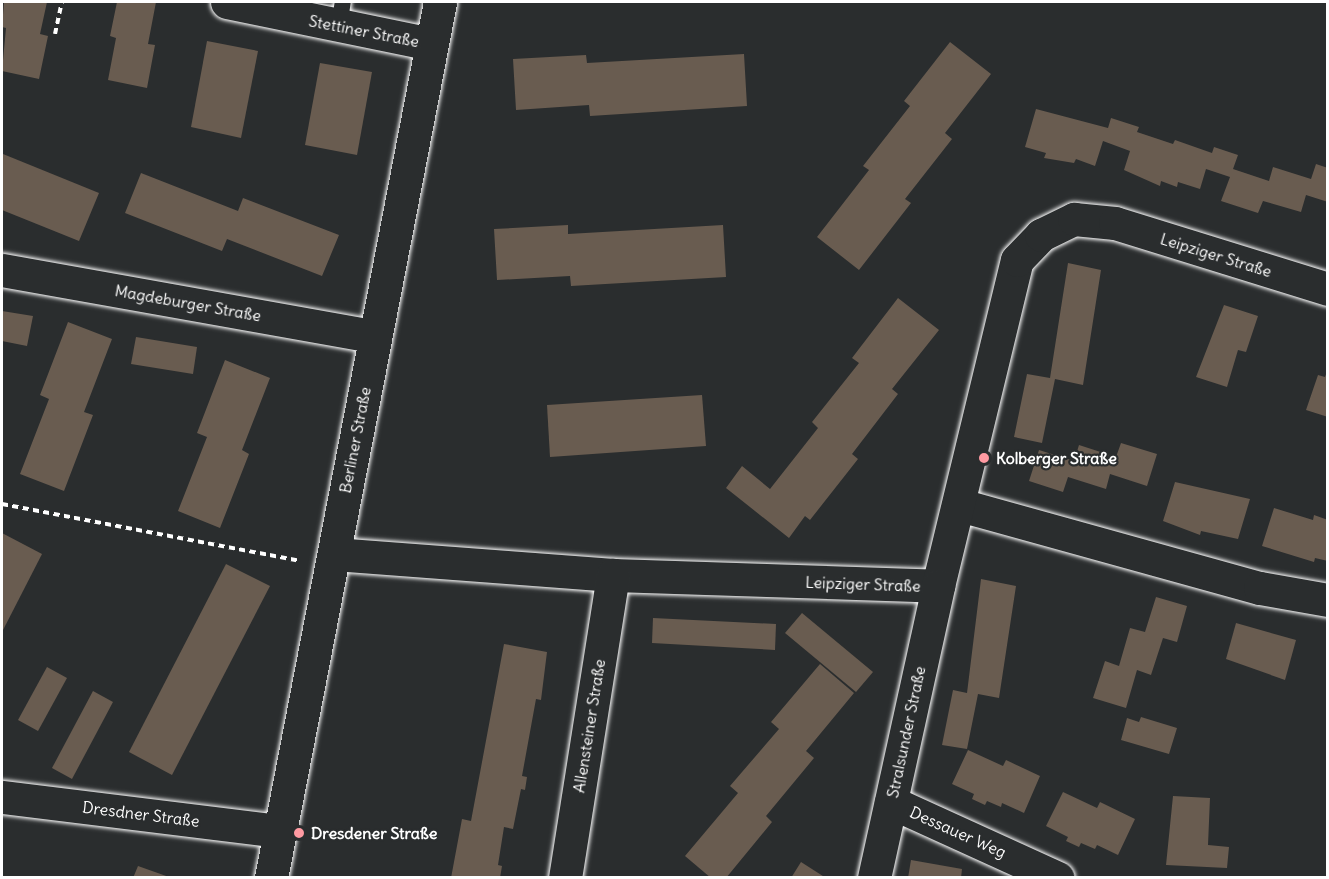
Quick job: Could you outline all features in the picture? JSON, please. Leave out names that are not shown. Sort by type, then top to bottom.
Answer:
[{"type":"street","name":"Berliner Straße","points":[[271,878],[440,2]]},
{"type":"street","name":"Stettiner Straße","points":[[241,3],[341,14],[432,44]]},
{"type":"street","name":"Leipziger Straße","points":[[332,560],[613,575],[938,586],[960,505],[1017,260],[1041,235],[1074,219],[1115,223],[1328,290]]},
{"type":"street","name":"Magdeburger Straße","points":[[2,270],[374,336]]},
{"type":"street","points":[[960,505],[1260,588],[1328,600]]},
{"type":"street","name":"Allensteiner Straße","points":[[565,878],[613,575]]},
{"type":"street","name":"Stralsunder Straße","points":[[874,878],[938,586]]},
{"type":"street","name":"Dresdner Straße","points":[[2,797],[280,831]]},
{"type":"street","name":"Dessauer Weg","points":[[891,802],[1058,878]]},
{"type":"lane","name":"Berliner Straße","points":[[440,2],[457,2]]},
{"type":"path","points":[[55,34],[62,2]]},
{"type":"path","points":[[2,504],[332,560]]},
{"type":"building","points":[[4,2],[47,2],[40,34],[48,36],[39,79],[2,71],[6,28],[2,27]]},
{"type":"building","points":[[117,2],[156,2],[148,44],[155,45],[147,88],[108,80],[116,38],[110,36]]},
{"type":"building","points":[[207,41],[258,51],[241,138],[191,127]]},
{"type":"building","points":[[950,42],[991,74],[945,133],[952,139],[905,199],[911,203],[859,270],[817,237],[869,170],[863,166],[910,106],[904,101]]},
{"type":"building","points":[[744,54],[747,106],[590,116],[589,105],[516,110],[513,59],[586,55],[587,63]]},
{"type":"building","points":[[320,63],[372,72],[357,155],[305,145]]},
{"type":"building","points":[[1036,109],[1108,128],[1111,118],[1139,127],[1137,132],[1173,144],[1175,140],[1212,153],[1214,147],[1238,155],[1233,169],[1269,181],[1273,167],[1311,179],[1316,164],[1328,168],[1328,202],[1306,195],[1301,212],[1263,201],[1258,213],[1221,201],[1230,177],[1206,169],[1200,189],[1178,182],[1177,187],[1161,181],[1160,186],[1124,170],[1130,151],[1103,141],[1095,166],[1076,159],[1074,163],[1044,158],[1046,153],[1025,147]]},
{"type":"building","points":[[3,154],[99,193],[79,241],[2,210]]},
{"type":"building","points":[[141,173],[238,211],[243,198],[339,235],[322,276],[227,239],[222,251],[125,213]]},
{"type":"building","points":[[568,225],[568,234],[723,225],[726,277],[571,286],[570,276],[497,280],[494,229]]},
{"type":"building","points":[[1068,263],[1101,270],[1083,385],[1055,379],[1042,443],[1014,437],[1027,374],[1050,378]]},
{"type":"building","points":[[898,298],[939,330],[892,389],[898,394],[852,454],[858,459],[810,520],[805,516],[789,538],[726,488],[742,466],[770,489],[818,428],[812,422],[859,363],[852,358]]},
{"type":"building","points":[[1224,305],[1258,316],[1246,352],[1238,350],[1227,387],[1196,377]]},
{"type":"building","points":[[2,311],[33,316],[27,346],[2,341]]},
{"type":"building","points":[[68,322],[112,339],[84,412],[93,415],[64,491],[20,474],[49,399],[40,395]]},
{"type":"building","points":[[136,337],[197,347],[193,374],[131,364]]},
{"type":"building","points":[[225,360],[270,378],[242,450],[249,454],[220,528],[178,511],[207,437],[197,433]]},
{"type":"building","points":[[1328,369],[1328,417],[1306,410],[1318,375],[1325,377]]},
{"type":"building","points":[[702,395],[706,446],[550,457],[547,405]]},
{"type":"building","points":[[1121,443],[1157,454],[1147,486],[1110,474],[1106,489],[1068,477],[1063,492],[1029,481],[1039,450],[1074,461],[1079,445],[1116,457]]},
{"type":"building","points":[[1175,482],[1250,499],[1238,539],[1201,531],[1200,535],[1163,521]]},
{"type":"building","points":[[1274,508],[1313,520],[1314,515],[1328,520],[1328,561],[1315,558],[1314,562],[1262,546]]},
{"type":"building","points":[[2,533],[42,554],[2,632]]},
{"type":"building","points":[[226,564],[270,586],[172,775],[129,752]]},
{"type":"building","points":[[981,579],[1016,586],[999,698],[978,694],[967,749],[942,745],[953,690],[967,693]]},
{"type":"building","points":[[1156,597],[1187,606],[1177,642],[1163,638],[1151,675],[1137,670],[1126,708],[1093,698],[1105,661],[1119,666],[1130,628],[1145,632]]},
{"type":"building","points":[[802,613],[873,672],[856,692],[785,633]]},
{"type":"building","points":[[653,618],[776,624],[775,650],[652,643]]},
{"type":"building","points":[[1236,623],[1296,640],[1285,680],[1226,659]]},
{"type":"building","points":[[504,644],[547,652],[541,700],[536,699],[522,776],[527,777],[525,790],[521,789],[513,829],[504,827],[498,865],[502,866],[500,878],[451,878],[462,819],[471,821]]},
{"type":"building","points":[[820,664],[854,693],[806,751],[814,758],[766,816],[772,822],[726,878],[711,878],[685,856],[738,793],[730,786],[779,729],[771,722]]},
{"type":"building","points":[[47,667],[67,678],[38,731],[18,720]]},
{"type":"building","points":[[93,691],[113,702],[72,779],[52,768]]},
{"type":"building","points":[[1141,717],[1177,728],[1169,754],[1121,740],[1127,718],[1139,722]]},
{"type":"building","points":[[968,750],[1003,766],[1006,760],[1040,776],[1024,813],[1002,803],[1001,807],[987,801],[985,805],[972,799],[974,794],[952,784]]},
{"type":"building","points":[[1063,792],[1097,808],[1100,802],[1135,819],[1118,855],[1097,845],[1095,849],[1081,843],[1079,847],[1066,841],[1068,837],[1046,826]]},
{"type":"building","points":[[1173,796],[1210,798],[1208,845],[1229,847],[1227,868],[1166,865]]},
{"type":"building","points":[[911,860],[962,869],[961,878],[908,878]]},
{"type":"building","points":[[801,862],[826,878],[791,878]]},
{"type":"building","points":[[138,866],[169,877],[133,878]]},
{"type":"place","name":"Kolberger Straße","points":[[984,458]]},
{"type":"place","name":"Dresdener Straße","points":[[299,833]]}]
